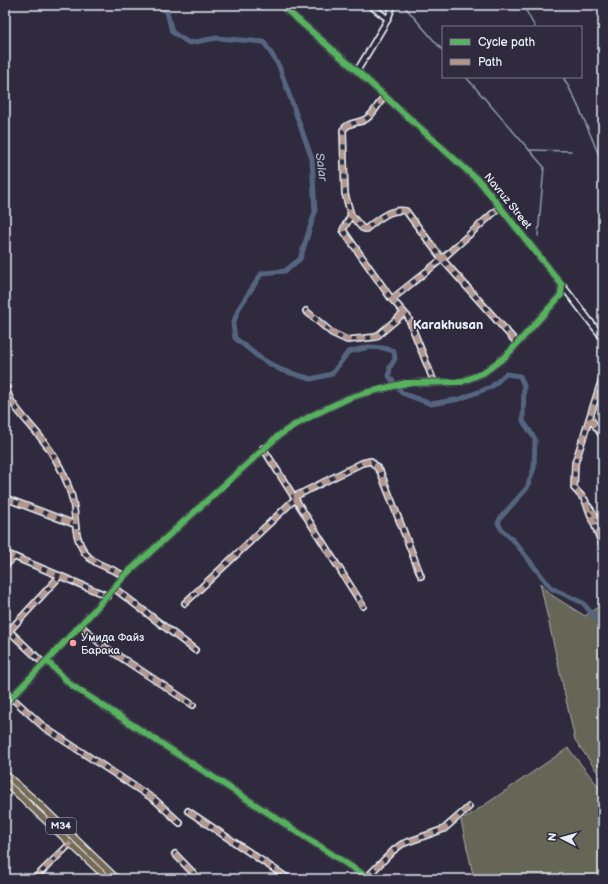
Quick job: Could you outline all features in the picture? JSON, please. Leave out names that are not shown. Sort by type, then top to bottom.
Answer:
[{"type":"main road","name":"M34","points":[[5,774],[38,803],[117,879]]},
{"type":"main road","name":"M34","points":[[5,782],[108,879]]},
{"type":"street","name":"Navruz Street","points":[[281,5],[357,71],[481,183],[603,338]]},
{"type":"street","points":[[370,5],[388,19]]},
{"type":"street","points":[[357,71],[388,19],[393,5]]},
{"type":"street","points":[[384,96],[369,117],[365,120],[350,123],[343,130],[345,194],[351,215],[362,228],[366,229],[384,214],[406,211],[442,259],[517,344]]},
{"type":"street","points":[[392,299],[442,259],[500,206]]},
{"type":"street","points":[[351,215],[343,230],[392,299],[408,317],[434,382]]},
{"type":"street","points":[[5,704],[46,663],[108,596],[124,576],[263,448],[288,429],[349,398],[406,383],[461,382],[484,373],[500,361],[517,344],[561,295],[562,285]]},
{"type":"street","points":[[561,295],[571,296]]},
{"type":"street","points":[[306,311],[332,332],[347,340],[376,336],[404,313]]},
{"type":"street","points":[[603,376],[575,463],[574,488],[585,500],[603,527]]},
{"type":"street","points":[[5,384],[10,399],[53,454],[71,492],[74,503],[74,524],[77,536],[86,554],[96,563],[124,576]]},
{"type":"street","points":[[5,402],[10,399]]},
{"type":"street","points":[[590,418],[603,437]]},
{"type":"street","points":[[263,448],[363,606]]},
{"type":"street","points":[[185,603],[295,498],[362,463],[371,461],[380,471],[421,576]]},
{"type":"street","points":[[5,498],[74,524]]},
{"type":"street","points":[[585,500],[603,548]]},
{"type":"street","points":[[5,553],[108,596]]},
{"type":"street","points":[[5,566],[14,557]]},
{"type":"street","points":[[9,631],[60,576]]},
{"type":"street","points":[[114,588],[195,650]]},
{"type":"street","points":[[80,626],[102,645],[193,706]]},
{"type":"street","points":[[5,627],[71,685],[366,878],[402,844],[444,829],[469,807]]},
{"type":"street","points":[[5,696],[11,699],[45,728],[154,800],[180,823]]},
{"type":"street","points":[[188,811],[289,879]]},
{"type":"street","points":[[34,879],[71,844]]},
{"type":"street","points":[[175,854],[199,879]]},
{"type":"green space","points":[[540,583],[553,596],[585,616],[599,606],[603,619],[603,780],[575,740]]},
{"type":"green space","points":[[568,748],[603,792],[603,879],[474,879],[461,821]]},
{"type":"waterway","name":"Salar","points":[[156,5],[167,12],[172,32],[189,43],[217,38],[264,42],[279,66],[312,159],[315,212],[300,259],[285,271],[262,273],[239,308],[233,324],[235,338],[260,358],[281,370],[311,379],[332,374],[348,352],[369,347],[383,348],[394,351],[395,359],[390,367],[389,376],[402,393],[431,404],[460,399],[491,387],[506,374],[520,376],[524,386],[523,421],[535,439],[534,468],[527,488],[501,517],[498,523],[502,530],[514,541],[551,588],[583,603],[598,621],[603,636]]},
{"type":"waterway","points":[[523,5],[534,26]]},
{"type":"waterway","points":[[405,7],[442,50]]},
{"type":"waterway","points":[[467,78],[544,167],[538,236]]},
{"type":"waterway","points":[[564,78],[580,109],[603,165]]},
{"type":"waterway","points":[[529,150],[571,151]]},
{"type":"waterway","points":[[603,744],[601,747],[603,757]]},
{"type":"marked path","points":[[384,96],[369,117],[363,121],[348,125],[343,130],[345,194],[351,215],[343,230],[390,297],[408,317],[434,382]]},
{"type":"marked path","points":[[392,299],[442,259],[500,207]]},
{"type":"marked path","points":[[351,215],[362,228],[366,229],[389,213],[395,211],[406,211],[442,259],[517,343]]},
{"type":"marked path","points":[[306,311],[332,333],[347,340],[376,337],[404,313]]},
{"type":"marked path","points":[[603,376],[575,463],[574,488],[585,500],[603,547]]},
{"type":"marked path","points":[[5,384],[10,399],[56,459],[69,489],[73,502],[76,531],[85,553],[98,564],[124,576]]},
{"type":"marked path","points":[[590,418],[603,437]]},
{"type":"marked path","points":[[263,448],[363,606]]},
{"type":"marked path","points":[[294,497],[362,463],[371,461],[380,471],[421,576]]},
{"type":"marked path","points":[[5,498],[74,524]]},
{"type":"marked path","points":[[185,603],[295,499]]},
{"type":"marked path","points":[[592,510],[603,527]]},
{"type":"marked path","points":[[5,553],[108,596]]},
{"type":"marked path","points":[[5,566],[14,557]]},
{"type":"marked path","points":[[9,631],[60,576]]},
{"type":"marked path","points":[[114,588],[195,650]]},
{"type":"marked path","points":[[80,625],[102,645],[193,705]]},
{"type":"marked path","points":[[5,627],[44,664]]},
{"type":"marked path","points":[[12,698],[45,728],[155,800],[180,823]]},
{"type":"marked path","points":[[365,879],[402,844],[444,829],[469,807]]},
{"type":"marked path","points":[[188,811],[289,879]]},
{"type":"marked path","points":[[34,879],[71,843]]},
{"type":"marked path","points":[[175,854],[199,879]]},
{"type":"cycle path","points":[[5,704],[81,625],[124,576],[278,436],[315,414],[349,398],[365,393],[406,383],[461,382],[483,373],[506,356],[561,295],[562,285],[481,183],[357,71],[281,5]]},
{"type":"cycle path","points":[[47,661],[71,685],[367,877]]},
{"type":"place","name":"Умида Файз Барака","points":[[73,643]]},
{"type":"district","name":"Karakhusan","points":[[448,325]]}]
